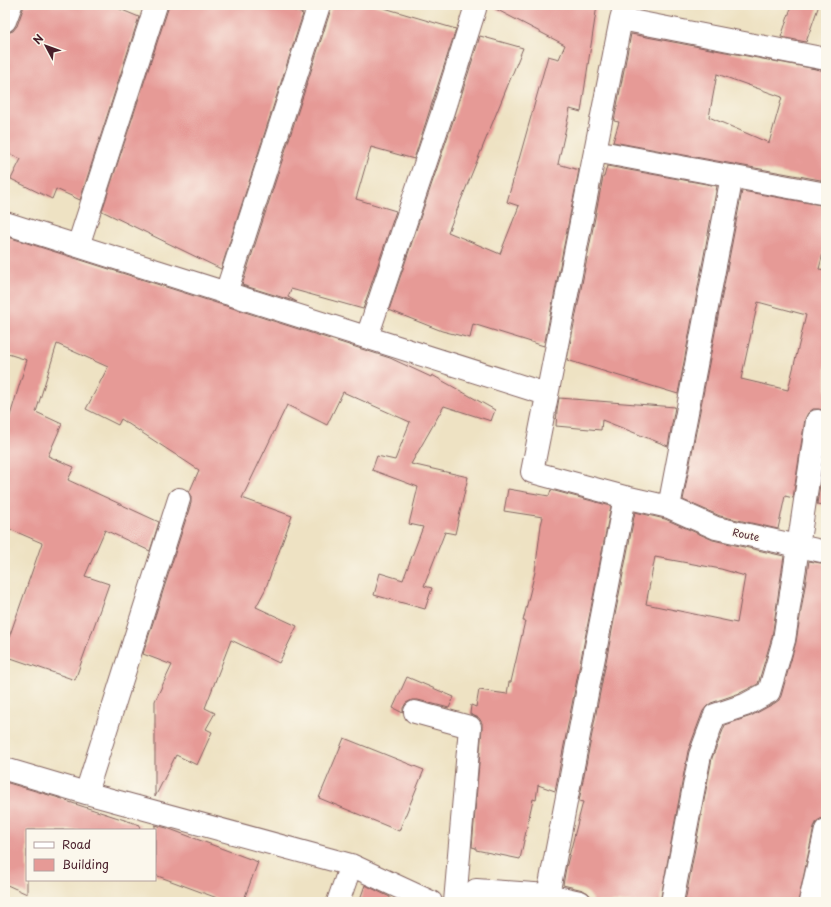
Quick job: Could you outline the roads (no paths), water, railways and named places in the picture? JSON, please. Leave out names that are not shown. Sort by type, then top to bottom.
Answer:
[{"type":"street","points":[[5,21],[11,5]]},
{"type":"street","points":[[78,246],[156,5]]},
{"type":"street","points":[[226,293],[319,5]]},
{"type":"street","points":[[367,337],[442,111],[470,6]]},
{"type":"street","points":[[5,223],[546,394],[623,12],[826,59]]},
{"type":"street","points":[[595,151],[826,194]]},
{"type":"street","points":[[669,507],[732,176]]},
{"type":"street","name":"Route","points":[[546,394],[532,472],[625,497],[669,507],[716,528],[826,552]]},
{"type":"street","points":[[672,902],[700,755],[715,715],[745,705],[769,692],[784,640],[797,545],[817,421]]},
{"type":"street","points":[[548,895],[625,497]]},
{"type":"street","points":[[86,793],[179,500]]},
{"type":"street","points":[[415,712],[470,727],[455,902]]},
{"type":"street","points":[[5,769],[86,793],[351,865],[431,902]]},
{"type":"street","points":[[810,902],[826,830]]},
{"type":"street","points":[[338,902],[351,865]]},
{"type":"street","points":[[474,902],[476,890],[548,895],[580,902]]}]
